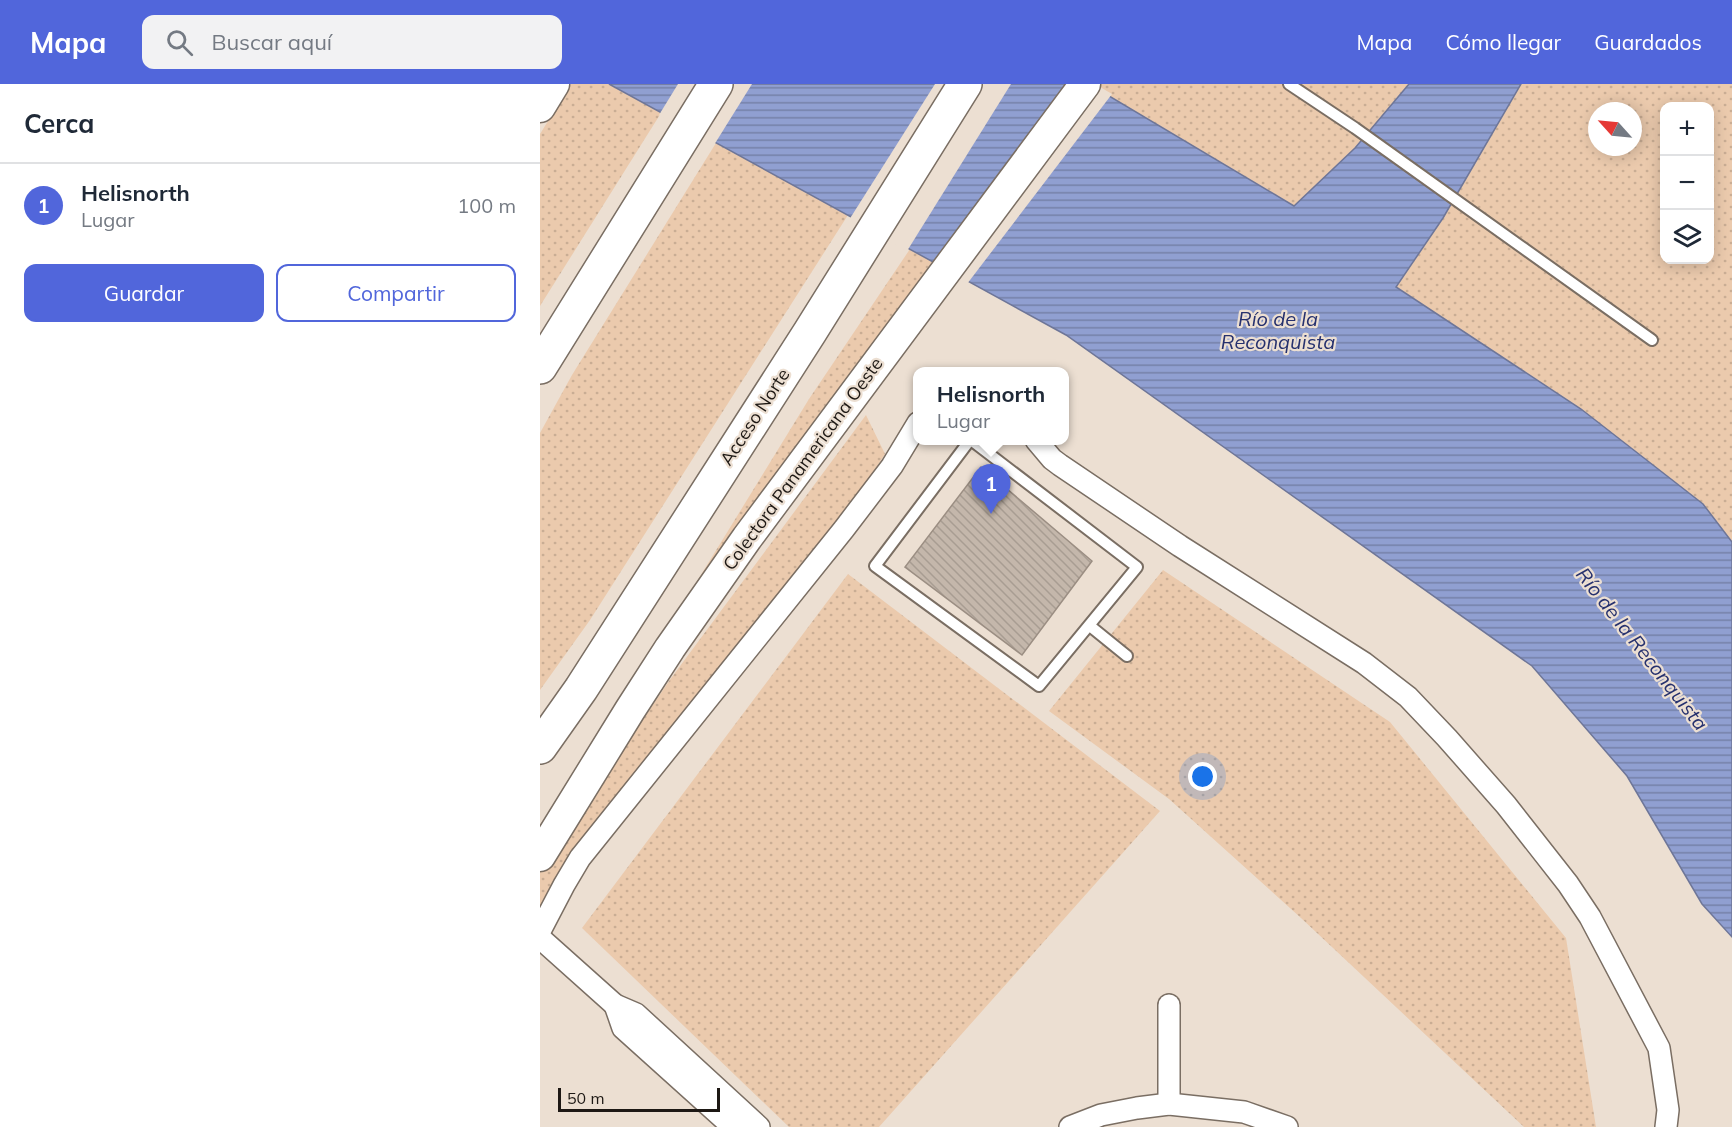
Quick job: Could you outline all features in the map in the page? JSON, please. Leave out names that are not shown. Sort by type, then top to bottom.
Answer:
[{"type":"highway","points":[[540,368],[716,84]]},
{"type":"highway","name":"Acceso Norte","points":[[540,747],[587,680],[810,332],[965,84]]},
{"type":"main road","name":"Colectora Panamericana Oeste","points":[[540,856],[670,648],[768,509],[1085,84]]},
{"type":"street","points":[[540,931],[580,858],[844,529],[892,466],[913,431]]},
{"type":"street","points":[[1040,445],[1060,465],[1179,546],[1364,663],[1408,697],[1447,738],[1506,805],[1561,875],[1590,917],[1659,1048],[1668,1110],[1666,1127]]},
{"type":"street","points":[[540,938],[615,1005],[636,1014],[759,1127]]},
{"type":"street","points":[[615,1005],[623,1028],[733,1127]]},
{"type":"street","points":[[1169,1005],[1169,1104]]},
{"type":"street","points":[[1070,1127],[1101,1115],[1169,1104],[1244,1112],[1287,1127]]},
{"type":"lane","points":[[1289,84],[1355,128],[1652,340]]},
{"type":"lane","points":[[967,445],[875,567],[1039,686],[1137,567],[975,445]]},
{"type":"lane","points":[[1090,626],[1127,656]]},
{"type":"shaded area","points":[[571,84],[609,84],[661,113],[540,306],[540,134]]},
{"type":"shaded area","points":[[1089,84],[1409,84],[1355,148],[1294,206]]},
{"type":"shaded area","points":[[1521,84],[1732,84],[1732,542],[1703,504],[1581,409],[1396,287],[1443,218]]},
{"type":"shaded area","points":[[716,143],[848,215],[590,620],[540,690],[540,433],[572,375]]},
{"type":"shaded area","points":[[910,249],[946,269],[680,609],[809,399]]},
{"type":"shaded area","points":[[866,415],[885,454],[858,496],[561,868],[540,914],[540,873],[542,869],[669,681]]},
{"type":"shaded area","points":[[1163,570],[1390,722],[1566,938],[1596,1127],[1524,1127],[1301,918],[1169,799],[1049,711]]},
{"type":"shaded area","points":[[848,574],[1160,811],[879,1127],[789,1127],[582,928]]},
{"type":"water","name":"Río de la Reconquista","points":[[609,84],[1089,84],[1294,206],[1355,148],[1409,84],[1521,84],[1443,218],[1396,287],[1581,409],[1703,504],[1732,542],[1732,937],[1702,904],[1627,776],[1532,666],[1066,335]]},
{"type":"pier","points":[[678,84],[752,84],[714,145],[659,115]]},
{"type":"pier","points":[[935,84],[1011,84],[907,251],[849,220]]},
{"type":"pier","points":[[1095,84],[1112,94],[967,284],[945,272]]},
{"type":"building","points":[[981,467],[1092,561],[1022,655],[905,567]]},
{"type":"place","name":"Helisnorth","points":[[991,514]]}]
